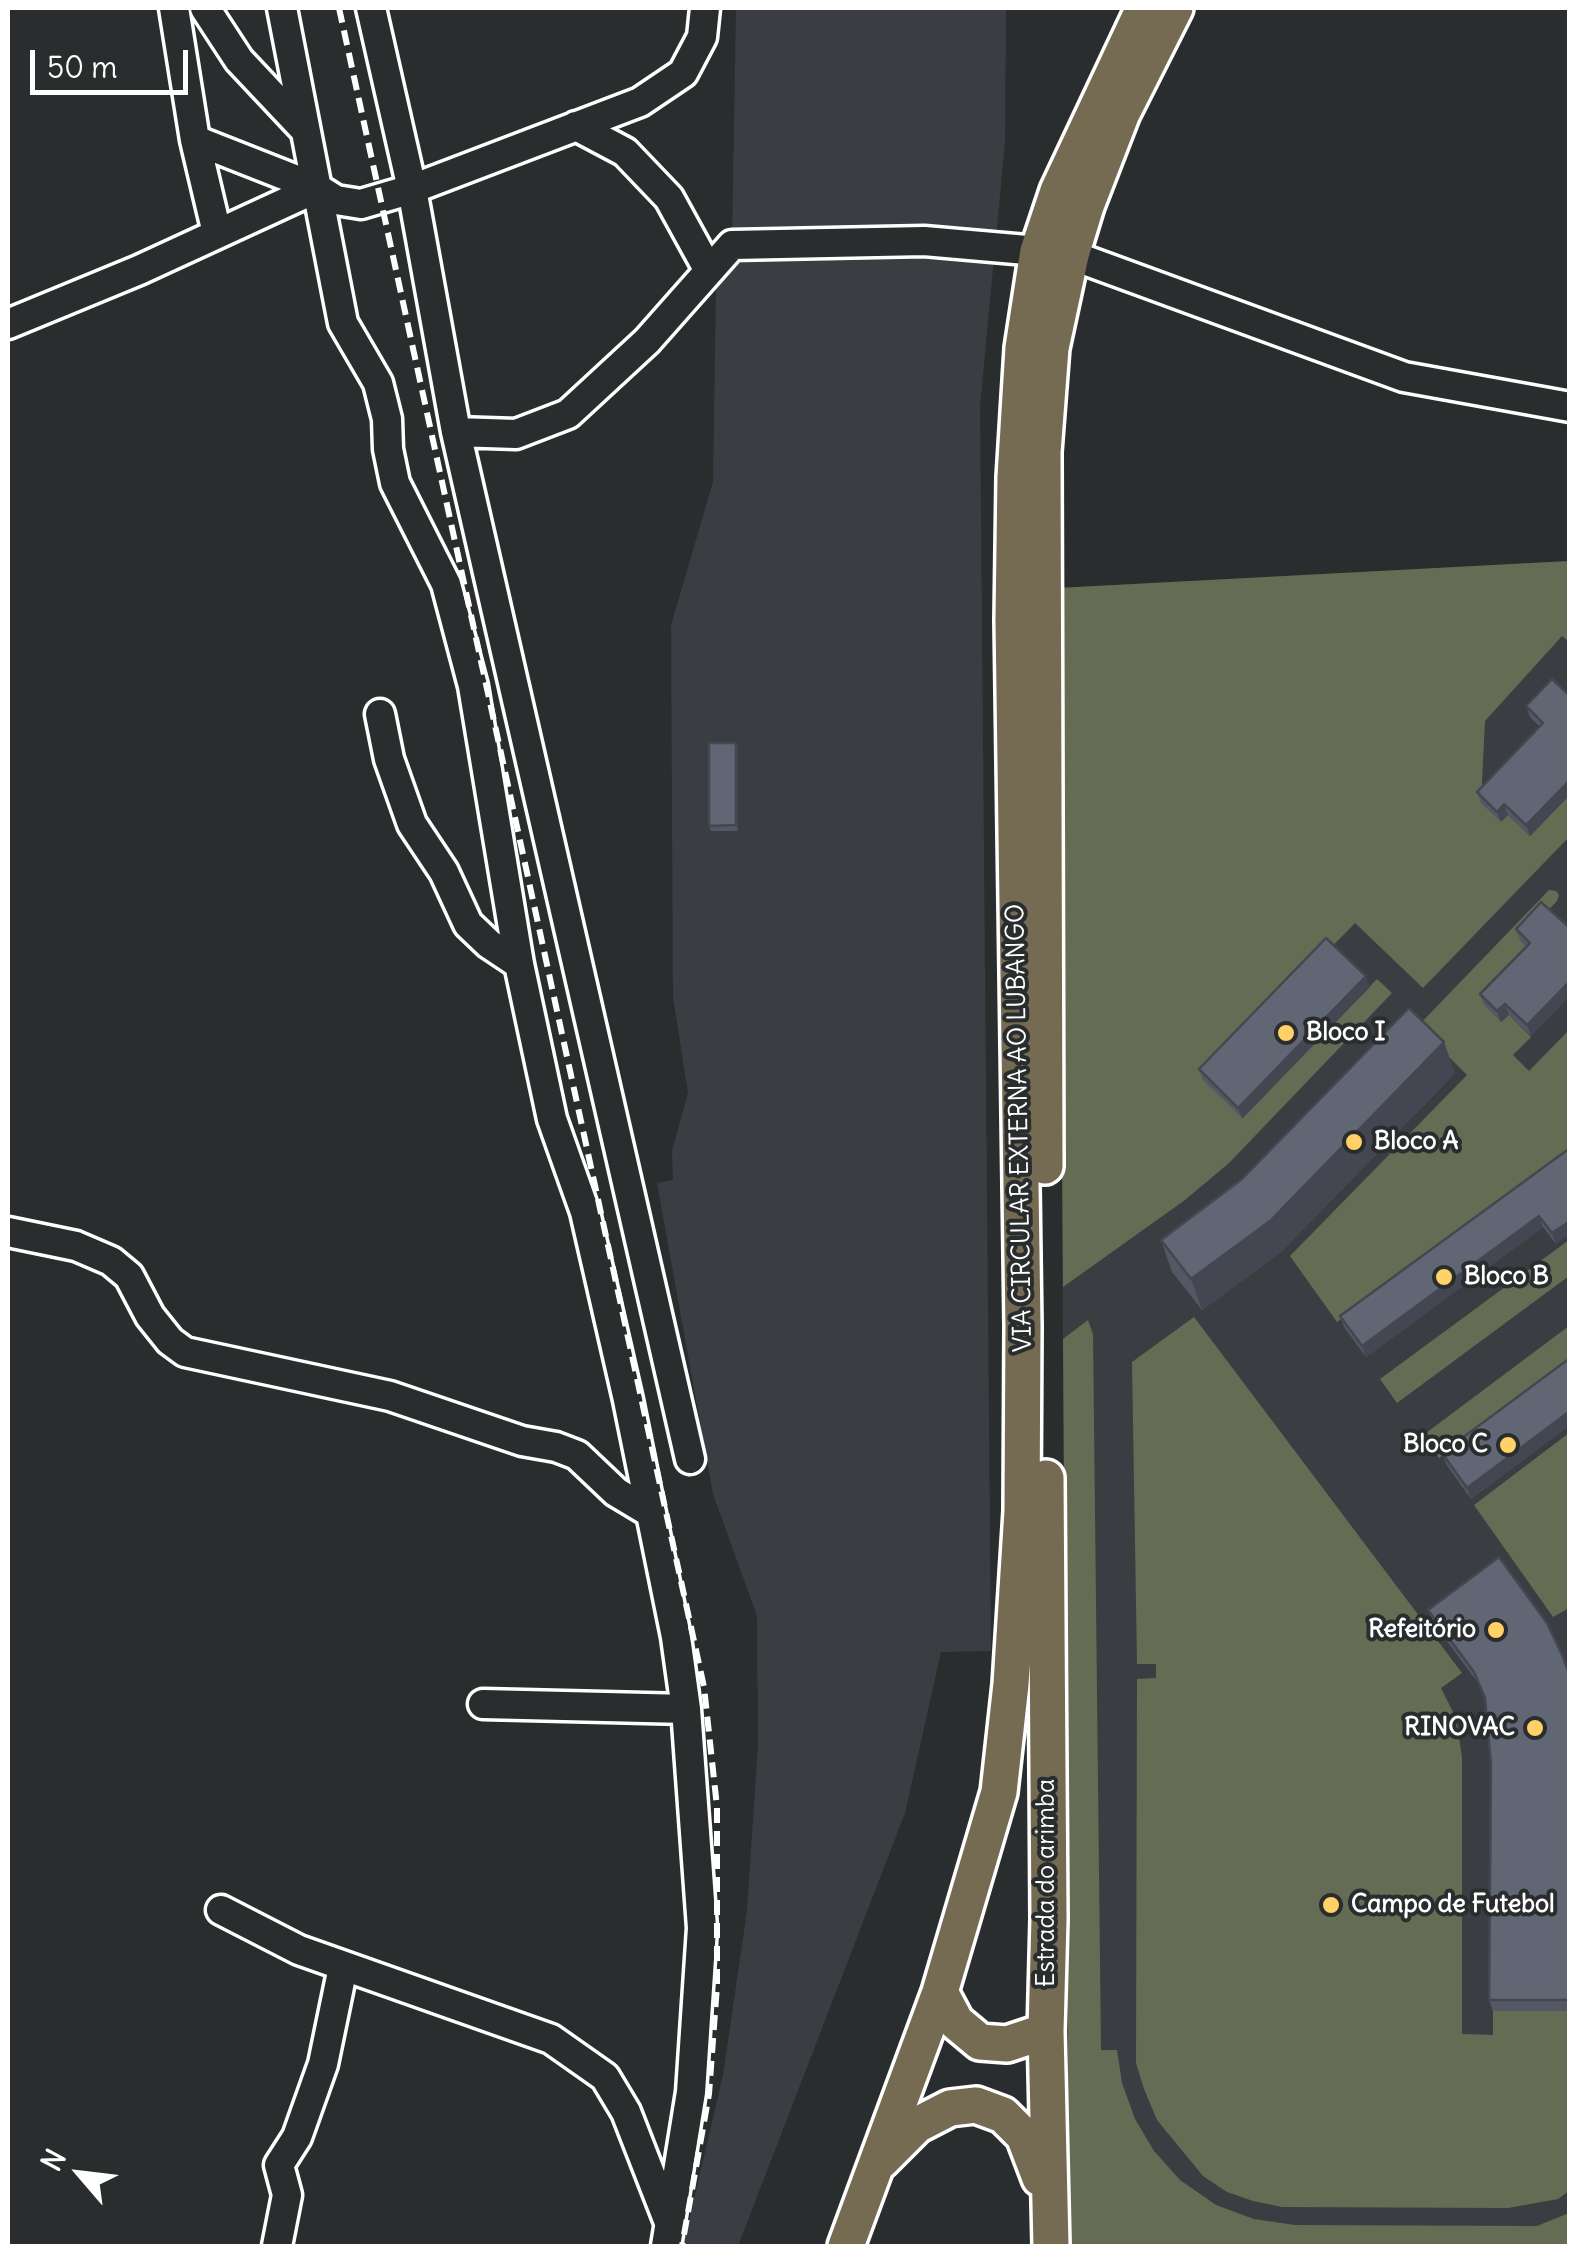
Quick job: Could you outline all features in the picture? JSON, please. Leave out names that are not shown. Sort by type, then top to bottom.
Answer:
[{"type":"main road","name":"VIA CIRCULAR EXTERNA AO LUBANGO","points":[[1046,1519],[1043,452],[1058,191],[1144,8]]},
{"type":"main road","name":"VIA CIRCULAR EXTERNA AO LUBANGO","points":[[846,2246],[940,1992],[998,1792],[1011,1684],[1022,1511],[1024,1326],[1014,566],[1015,476],[1024,348],[1054,253],[1086,206],[1122,112],[1175,8]]},
{"type":"main road","name":"Estrada do arimba","points":[[1046,1519],[1046,2031],[1051,2246]]},
{"type":"main road","points":[[940,1992],[956,2022],[980,2042],[1007,2044],[1046,2031]]},
{"type":"main road","points":[[874,2168],[917,2125],[950,2108],[976,2105],[1003,2115],[1024,2136],[1050,2207]]},
{"type":"street","points":[[174,8],[196,140],[217,233]]},
{"type":"street","points":[[204,8],[239,60],[305,130]]},
{"type":"street","points":[[282,8],[344,322],[378,383],[395,483],[446,584],[473,686],[520,964],[552,1119],[589,1231],[676,1637],[686,1709],[702,1928],[691,2092],[669,2237]]},
{"type":"street","points":[[371,8],[412,189],[456,432],[690,1459]]},
{"type":"street","points":[[196,140],[317,188],[336,200],[361,204],[412,189],[640,102],[682,73],[702,36],[705,8]]},
{"type":"street","points":[[576,126],[625,152],[670,198],[708,269]]},
{"type":"street","points":[[8,324],[317,188]]},
{"type":"street","points":[[456,432],[516,434],[568,414],[647,342],[732,246],[924,241],[1054,253],[1404,378],[1570,406]]},
{"type":"street","points":[[380,714],[389,759],[412,824],[444,872],[468,924],[489,944],[520,964]]},
{"type":"street","points":[[8,1232],[76,1246],[111,1261],[129,1276],[150,1316],[170,1341],[186,1352],[363,1388],[522,1441],[556,1447],[577,1456],[616,1492],[650,1514]]},
{"type":"street","points":[[483,1704],[686,1709]]},
{"type":"street","points":[[221,1910],[299,1950],[550,2039],[605,2077],[626,2112],[669,2237]]},
{"type":"street","points":[[277,2246],[287,2195],[280,2164],[297,2137],[323,2064],[343,1967]]},
{"type":"shaded area","points":[[736,8],[1006,8],[1005,142],[980,406],[991,1651],[941,1652],[905,1813],[738,2246],[683,2246],[723,2075],[747,1911],[758,1744],[757,1616],[713,1494],[657,1183],[673,1180],[672,1151],[688,1093],[673,997],[671,625],[713,482],[716,290],[732,245]]},
{"type":"shaded area","points":[[1569,561],[1569,2246],[1069,2246],[1058,588]]},
{"type":"green space","points":[[1569,561],[1569,642],[1562,636],[1485,721],[1481,803],[1508,815],[1530,836],[1569,795],[1569,837],[1423,988],[1355,923],[1203,1079],[1243,1118],[1377,979],[1392,993],[1229,1163],[1185,1200],[1063,1287],[1058,588]]},
{"type":"green space","points":[[1549,890],[1559,895],[1557,901],[1520,940],[1534,954],[1509,1015],[1531,1037],[1513,1055],[1529,1071],[1569,1030],[1569,1153],[1337,1322],[1290,1256],[1467,1075],[1418,1026]]},
{"type":"green space","points":[[1569,1240],[1569,1276],[1397,1403],[1380,1379]]},
{"type":"green space","points":[[1194,1317],[1462,1673],[1441,1688],[1456,1718],[1462,1757],[1462,2034],[1493,2035],[1493,2011],[1569,2011],[1569,2191],[1558,2199],[1508,2208],[1282,2207],[1253,2201],[1227,2192],[1203,2176],[1157,2120],[1144,2089],[1136,2063],[1137,1679],[1156,1678],[1156,1664],[1137,1664],[1132,1362]]},
{"type":"green space","points":[[1088,1320],[1093,1334],[1101,2050],[1117,2050],[1122,2083],[1135,2119],[1154,2151],[1180,2180],[1216,2205],[1254,2219],[1295,2225],[1537,2226],[1569,2213],[1569,2246],[1069,2246],[1063,1339]]},
{"type":"green space","points":[[1569,1326],[1569,1362],[1439,1458],[1422,1436]]},
{"type":"green space","points":[[1569,1433],[1569,1608],[1553,1617],[1474,1505]]},
{"type":"building","points":[[1552,679],[1570,696],[1570,780],[1526,825],[1504,804],[1497,812],[1477,792],[1543,723],[1526,706]]},
{"type":"building","points":[[709,743],[736,743],[736,825],[709,826]]},
{"type":"building","points":[[1541,902],[1570,928],[1570,981],[1527,1025],[1505,1004],[1497,1011],[1480,994],[1530,943],[1516,929]]},
{"type":"building","name":"Bloco I","points":[[1326,938],[1366,976],[1238,1108],[1199,1069]]},
{"type":"building","points":[[1409,1008],[1444,1042],[1270,1221],[1191,1279],[1161,1240],[1242,1179]]},
{"type":"building","name":"Bloco B","points":[[1570,1148],[1570,1221],[1552,1233],[1539,1216],[1362,1346],[1340,1316]]},
{"type":"building","name":"Bloco C","points":[[1570,1358],[1570,1411],[1467,1488],[1442,1453]]},
{"type":"building","points":[[1499,1557],[1547,1623],[1570,1676],[1570,2000],[1489,2000],[1491,1764],[1485,1698],[1474,1672],[1428,1610]]},
{"type":"railway","points":[[339,8],[704,1687],[717,1807],[717,1986],[709,2094],[682,2246]]},
{"type":"place","name":"Bloco I","points":[[1286,1033]]},
{"type":"place","name":"Bloco A","points":[[1354,1142]]},
{"type":"place","name":"Bloco B","points":[[1444,1277]]},
{"type":"place","name":"Bloco C","points":[[1508,1445]]},
{"type":"place","name":"Refeitório","points":[[1496,1630]]},
{"type":"place","name":"RINOVAC","points":[[1535,1728]]},
{"type":"place","name":"Campo de Futebol","points":[[1331,1905]]}]
